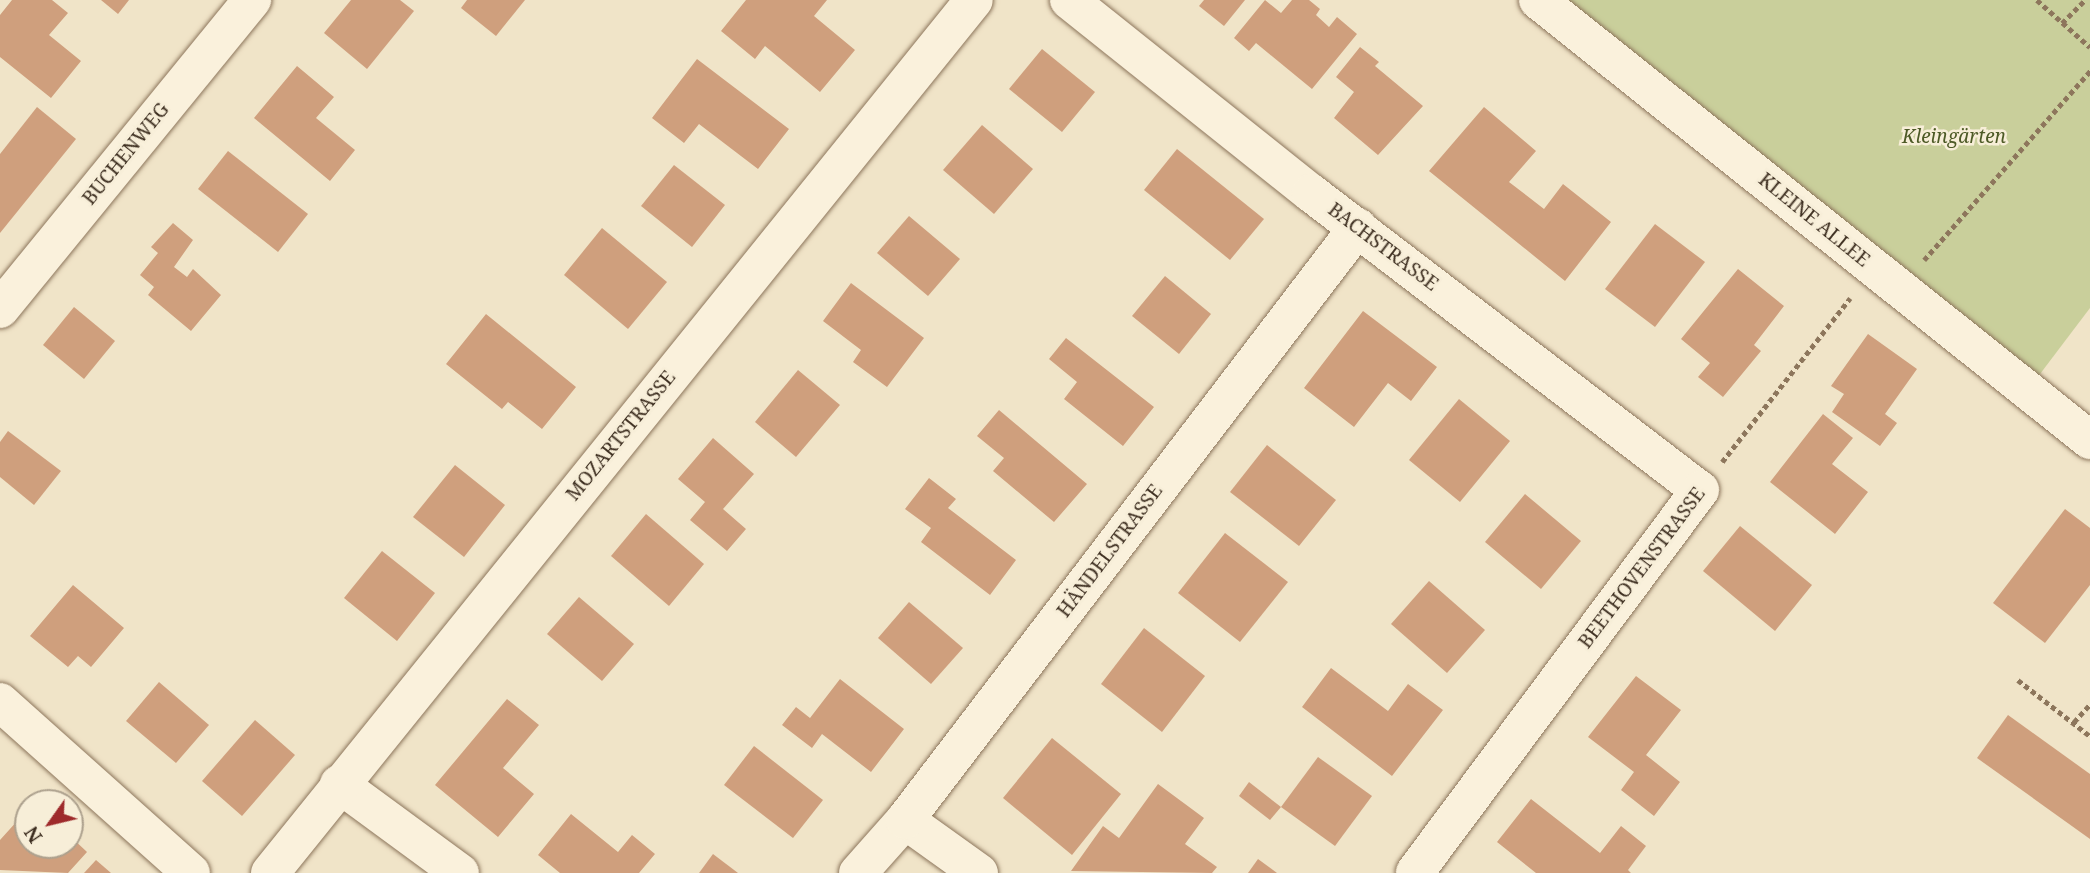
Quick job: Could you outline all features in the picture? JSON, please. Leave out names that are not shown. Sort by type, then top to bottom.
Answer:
[{"type":"street","name":"BUCHENWEG","points":[[0,309],[252,0]]},
{"type":"street","name":"MOZARTSTRASSE","points":[[270,873],[339,784],[974,0]]},
{"type":"street","name":"BACHSTRASSE","points":[[1069,0],[1311,193],[1700,490]]},
{"type":"street","name":"KLEINE ALLEE","points":[[1538,0],[2090,440]]},
{"type":"street","name":"HÄNDELSTRASSE","points":[[858,873],[905,820],[1358,227]]},
{"type":"street","name":"BEETHOVENSTRASSE","points":[[1415,873],[1700,490]]},
{"type":"street","points":[[0,702],[191,873]]},
{"type":"street","points":[[339,784],[460,873]]},
{"type":"street","points":[[905,820],[979,873]]},
{"type":"path","points":[[2037,0],[2090,47]]},
{"type":"path","points":[[2062,23],[2085,0]]},
{"type":"path","points":[[1873,268],[1910,275],[2090,71]]},
{"type":"path","name":"BEETHOVENSTRASSE","points":[[1700,490],[1873,268]]},
{"type":"path","points":[[2018,680],[2090,736]]},
{"type":"path","points":[[2074,722],[2090,704]]},
{"type":"green space","name":"Kleingärten","points":[[1568,0],[2090,0],[2090,308],[2037,378]]},
{"type":"building","points":[[12,0],[52,0],[68,13],[49,35],[81,61],[51,98],[0,57],[0,15]]},
{"type":"building","points":[[101,0],[129,0],[118,14]]},
{"type":"building","points":[[351,0],[400,0],[414,11],[367,69],[324,33]]},
{"type":"building","points":[[467,0],[525,0],[496,36],[461,8]]},
{"type":"building","points":[[746,0],[827,0],[814,16],[855,50],[820,92],[765,46],[755,59],[721,31]]},
{"type":"building","points":[[1204,0],[1245,0],[1224,26],[1199,6]]},
{"type":"building","points":[[1265,0],[1281,13],[1292,0],[1309,0],[1320,9],[1316,15],[1329,27],[1337,17],[1357,34],[1312,89],[1256,43],[1249,51],[1234,38]]},
{"type":"building","points":[[1360,47],[1379,62],[1375,66],[1423,106],[1378,155],[1334,118],[1354,92],[1336,77]]},
{"type":"building","points":[[1042,49],[1095,92],[1062,132],[1009,89]]},
{"type":"building","points":[[697,59],[789,129],[758,169],[699,124],[684,143],[652,118]]},
{"type":"building","points":[[297,66],[334,97],[316,118],[355,150],[330,181],[254,118]]},
{"type":"building","points":[[37,107],[76,139],[0,233],[0,154]]},
{"type":"building","points":[[1484,107],[1536,151],[1509,182],[1544,209],[1563,184],[1611,222],[1565,281],[1429,171]]},
{"type":"building","points":[[982,125],[1033,169],[994,214],[943,170]]},
{"type":"building","points":[[1177,149],[1264,219],[1230,260],[1144,190]]},
{"type":"building","points":[[228,151],[308,214],[278,252],[198,189]]},
{"type":"building","points":[[674,165],[725,205],[692,247],[641,206]]},
{"type":"building","points":[[909,216],[960,259],[928,296],[877,253]]},
{"type":"building","points":[[173,223],[193,240],[174,267],[187,277],[193,269],[221,295],[191,331],[148,295],[154,287],[140,275],[158,253],[151,247]]},
{"type":"building","points":[[1655,224],[1705,262],[1655,327],[1605,289]]},
{"type":"building","points":[[602,228],[667,282],[628,329],[564,275]]},
{"type":"building","points":[[1738,269],[1784,306],[1754,345],[1761,351],[1723,397],[1698,377],[1710,363],[1681,339]]},
{"type":"building","points":[[1165,276],[1211,314],[1179,354],[1132,316]]},
{"type":"building","points":[[851,283],[924,338],[887,387],[853,362],[861,350],[823,321]]},
{"type":"building","points":[[74,307],[115,341],[84,379],[43,345]]},
{"type":"building","points":[[1363,311],[1437,367],[1411,401],[1388,383],[1354,427],[1304,388]]},
{"type":"building","points":[[486,314],[576,387],[542,429],[508,402],[502,409],[446,364]]},
{"type":"building","points":[[1868,334],[1917,369],[1885,414],[1897,423],[1880,446],[1832,412],[1844,394],[1831,386]]},
{"type":"building","points":[[1066,338],[1154,407],[1123,446],[1064,399],[1077,382],[1049,359]]},
{"type":"building","points":[[798,370],[840,405],[796,457],[755,422]]},
{"type":"building","points":[[1459,399],[1510,441],[1460,502],[1409,460]]},
{"type":"building","points":[[999,410],[1087,484],[1054,522],[993,471],[1004,458],[977,436]]},
{"type":"building","points":[[1823,414],[1853,438],[1832,464],[1868,492],[1835,534],[1770,482]]},
{"type":"building","points":[[8,431],[61,471],[34,505],[0,477],[0,442]]},
{"type":"building","points":[[713,438],[754,474],[723,509],[746,529],[727,551],[690,520],[705,502],[678,479]]},
{"type":"building","points":[[1267,445],[1336,500],[1299,546],[1230,492]]},
{"type":"building","points":[[455,465],[505,505],[464,557],[413,517]]},
{"type":"building","points":[[929,478],[956,499],[948,508],[1016,560],[990,595],[921,542],[931,528],[905,509]]},
{"type":"building","points":[[1525,494],[1581,541],[1541,589],[1485,542]]},
{"type":"building","points":[[2065,509],[2090,528],[2090,585],[2045,643],[1993,603]]},
{"type":"building","points":[[646,514],[704,564],[669,606],[611,556]]},
{"type":"building","points":[[1740,526],[1812,585],[1775,631],[1703,571]]},
{"type":"building","points":[[1225,533],[1288,582],[1240,642],[1178,593]]},
{"type":"building","points":[[382,551],[435,593],[397,641],[344,598]]},
{"type":"building","points":[[1429,581],[1485,630],[1447,673],[1391,624]]},
{"type":"building","points":[[73,585],[124,628],[91,667],[78,656],[68,667],[30,636]]},
{"type":"building","points":[[579,597],[634,644],[602,681],[547,634]]},
{"type":"building","points":[[909,602],[963,648],[931,684],[878,638]]},
{"type":"building","points":[[1144,628],[1205,676],[1162,732],[1101,684]]},
{"type":"building","points":[[1331,668],[1388,711],[1408,684],[1443,710],[1392,776],[1302,707]]},
{"type":"building","points":[[1636,676],[1681,710],[1646,755],[1680,782],[1654,816],[1621,790],[1634,772],[1588,737]]},
{"type":"building","points":[[840,679],[904,729],[871,772],[822,734],[812,748],[782,725],[796,707],[810,718]]},
{"type":"building","points":[[159,682],[209,725],[176,763],[126,721]]},
{"type":"building","points":[[507,699],[539,725],[503,768],[534,794],[498,837],[435,785]]},
{"type":"building","points":[[2008,715],[2090,774],[2090,839],[1977,758]]},
{"type":"building","points":[[255,720],[295,755],[242,816],[202,781]]},
{"type":"building","points":[[1052,738],[1121,794],[1072,855],[1003,798]]},
{"type":"building","points":[[754,746],[823,800],[793,838],[724,785]]},
{"type":"building","points":[[1318,757],[1372,796],[1335,846],[1281,807]]},
{"type":"building","points":[[1249,782],[1281,807],[1270,820],[1239,796]]},
{"type":"building","points":[[1158,784],[1204,818],[1185,844],[1217,867],[1212,873],[1071,871],[1103,826],[1119,838]]},
{"type":"building","points":[[1531,799],[1600,853],[1621,826],[1646,846],[1628,870],[1631,873],[1536,873],[1497,842]]},
{"type":"building","points":[[571,814],[618,852],[632,835],[655,854],[639,873],[560,873],[538,855]]},
{"type":"building","points":[[14,824],[14,859],[81,859],[68,873],[0,870],[0,840]]},
{"type":"building","points":[[713,854],[738,873],[699,873]]},
{"type":"building","points":[[1258,859],[1277,873],[1248,873]]},
{"type":"building","points":[[96,860],[111,873],[84,873]]}]
